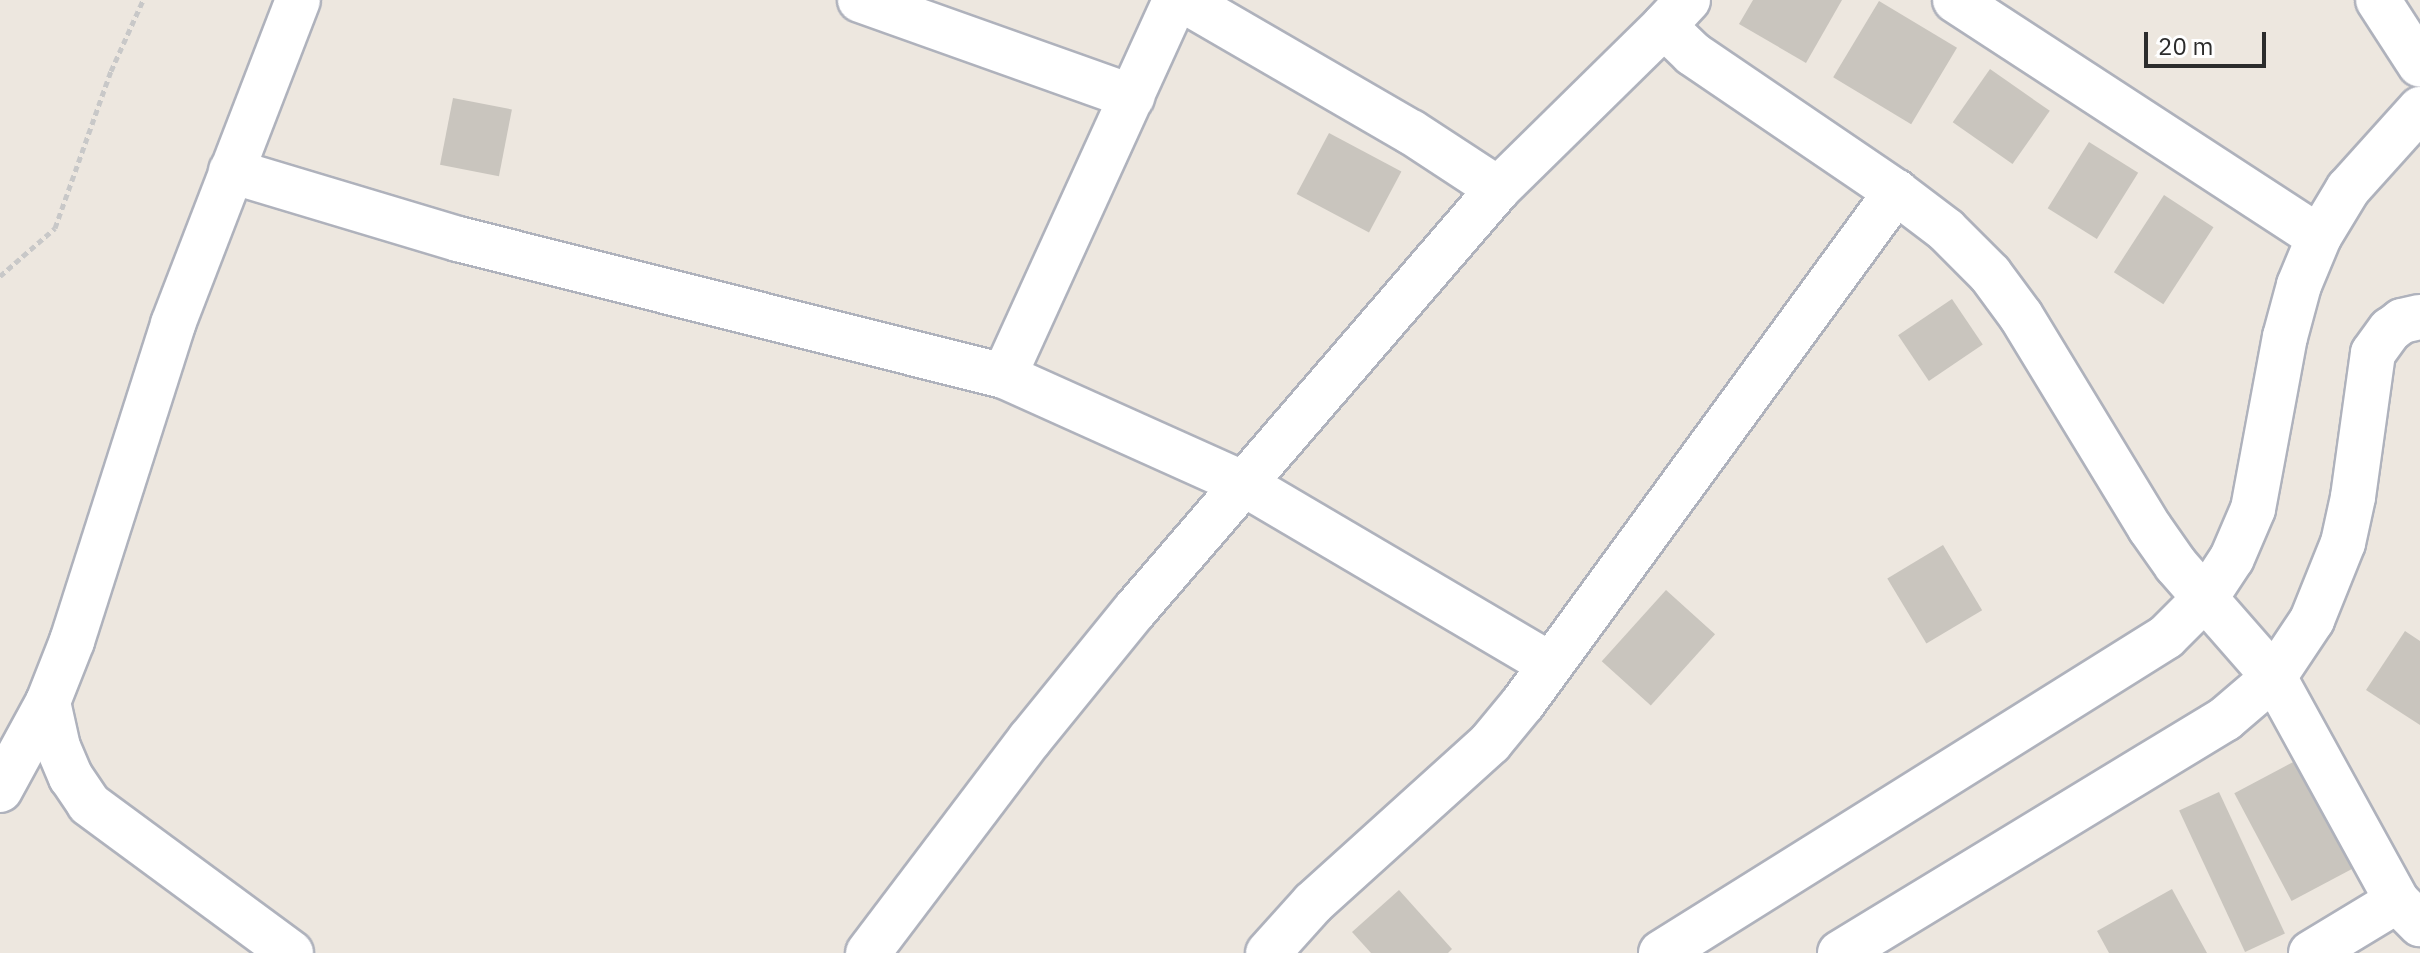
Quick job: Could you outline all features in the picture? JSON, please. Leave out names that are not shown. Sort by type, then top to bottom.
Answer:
[{"type":"street","points":[[0,790],[48,702],[94,579],[173,324],[298,0]]},
{"type":"street","points":[[860,0],[1132,97]]},
{"type":"street","points":[[1004,376],[1175,0]]},
{"type":"street","points":[[1183,0],[1411,132],[1498,189]]},
{"type":"street","points":[[1955,0],[2319,237]]},
{"type":"street","points":[[2378,0],[2420,65]]},
{"type":"street","points":[[868,953],[1039,727],[1244,484],[1498,189],[1676,13],[1693,54],[1896,192],[1946,230],[1990,274],[2021,316],[2150,528],[2176,565],[2207,596],[2274,677],[2409,913],[2311,953]]},
{"type":"street","points":[[1661,953],[2166,637],[2207,596],[2232,558],[2253,509],[2285,337],[2299,285],[2319,237],[2348,189],[2420,109]]},
{"type":"street","points":[[231,171],[458,239],[1004,376],[1244,484],[1550,664]]},
{"type":"street","points":[[1268,953],[1313,903],[1490,743],[1896,192]]},
{"type":"street","points":[[1840,953],[2225,719],[2274,677],[2312,620],[2343,543],[2353,497],[2373,353],[2390,330],[2402,321],[2420,317]]},
{"type":"street","points":[[48,702],[58,747],[71,777],[89,804],[291,953]]},
{"type":"path","points":[[0,276],[55,228],[111,71],[143,0]]},
{"type":"building","points":[[1753,0],[1842,0],[1806,63],[1739,24]]},
{"type":"building","points":[[1879,1],[1957,48],[1911,124],[1833,77]]},
{"type":"building","points":[[1990,69],[2050,111],[2013,164],[1953,122]]},
{"type":"building","points":[[453,98],[512,109],[499,176],[440,165]]},
{"type":"building","points":[[1329,133],[1401,171],[1369,232],[1297,194]]},
{"type":"building","points":[[2089,142],[2138,173],[2097,239],[2048,208]]},
{"type":"building","points":[[2164,195],[2213,227],[2163,304],[2114,272]]},
{"type":"building","points":[[1952,299],[1983,345],[1929,381],[1898,335]]},
{"type":"building","points":[[1943,545],[1982,610],[1926,644],[1887,578]]},
{"type":"building","points":[[1666,590],[1715,634],[1651,706],[1602,661]]},
{"type":"building","points":[[2405,631],[2420,641],[2420,725],[2366,690]]},
{"type":"building","points":[[2297,760],[2354,868],[2292,901],[2234,793]]},
{"type":"building","points":[[2219,792],[2285,933],[2245,952],[2179,811]]},
{"type":"building","points":[[2172,889],[2207,953],[2109,953],[2097,931]]},
{"type":"building","points":[[1399,890],[1452,949],[1448,953],[1371,953],[1352,932]]}]
